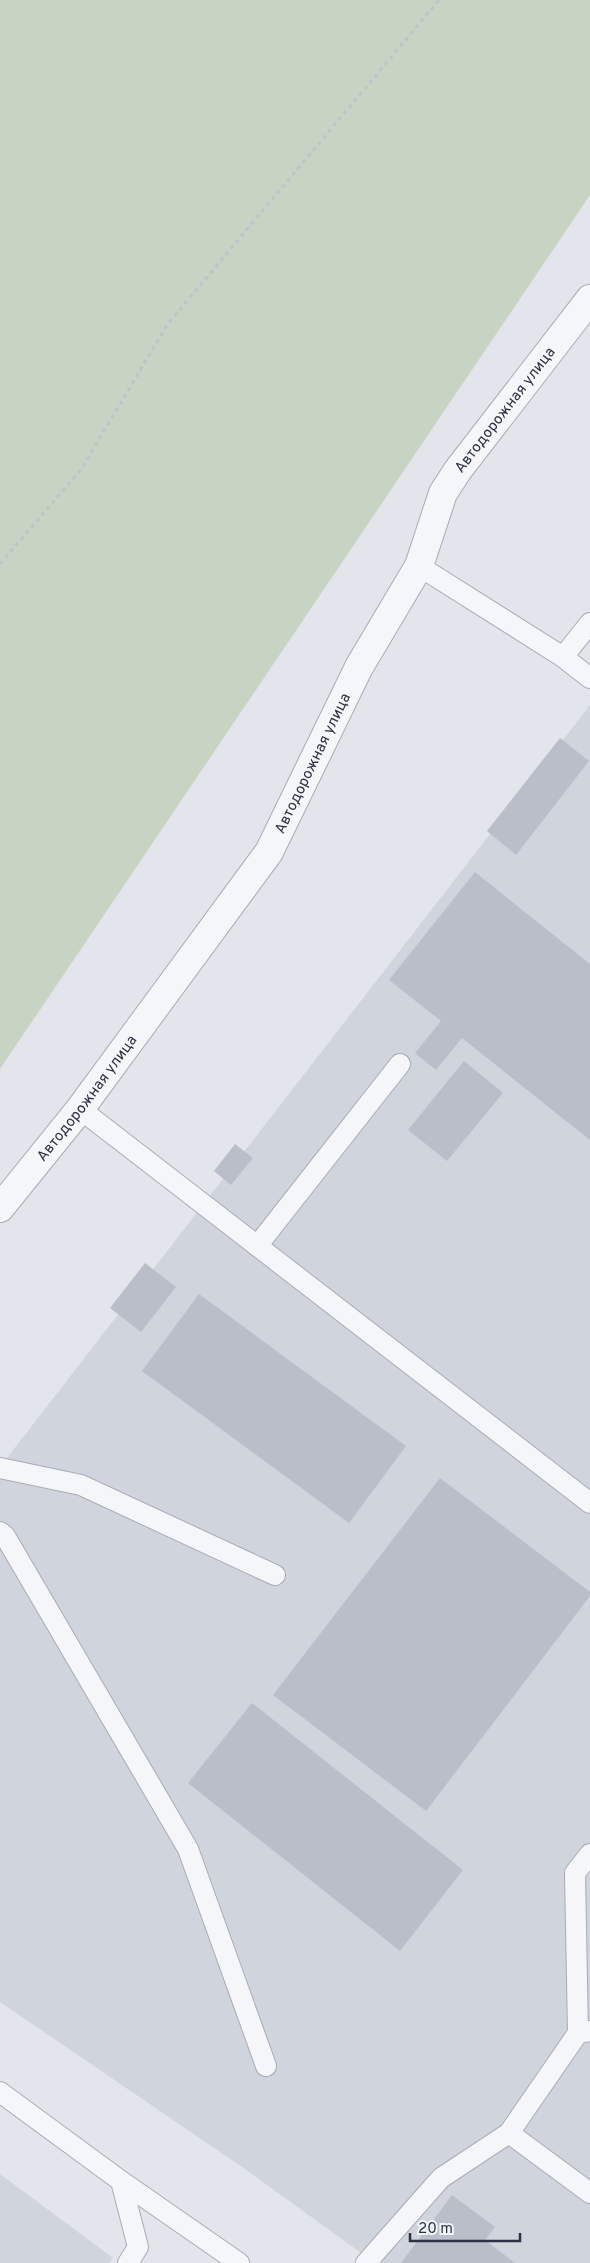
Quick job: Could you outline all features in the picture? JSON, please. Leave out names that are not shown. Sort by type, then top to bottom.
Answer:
[{"type":"street","name":"Автодорожная улица","points":[[0,1208],[80,1109],[269,852],[359,667],[419,566],[443,493],[458,470],[590,299]]},
{"type":"lane","points":[[419,566],[563,657],[590,678]]},
{"type":"lane","points":[[563,657],[586,636]]},
{"type":"lane","points":[[257,1246],[400,1064]]},
{"type":"lane","points":[[80,1109],[590,1503]]},
{"type":"lane","points":[[0,1468],[81,1485],[275,1575]]},
{"type":"lane","points":[[0,1532],[10,1544],[188,1849],[266,2066]]},
{"type":"lane","points":[[366,2263],[441,2178],[509,2133],[584,2032],[575,1873],[590,1854]]},
{"type":"lane","points":[[0,2092],[239,2263]]},
{"type":"lane","points":[[509,2133],[590,2193]]},
{"type":"lane","points":[[121,2180],[138,2247],[128,2263]]},
{"type":"path","points":[[0,564],[82,468],[167,325],[439,0]]},
{"type":"shaded area","points":[[590,705],[590,2263],[375,2263],[245,2169],[0,2002],[0,1467]]},
{"type":"shaded area","points":[[0,2174],[113,2258],[109,2263],[0,2263]]},
{"type":"green space","points":[[0,0],[590,0],[590,195],[0,1069]]},
{"type":"building","points":[[560,738],[589,761],[516,855],[487,831]]},
{"type":"building","points":[[475,872],[590,964],[590,1140],[462,1038],[436,1070],[415,1053],[441,1021],[389,980]]},
{"type":"building","points":[[464,1061],[503,1093],[447,1161],[408,1130]]},
{"type":"building","points":[[235,1144],[253,1158],[231,1185],[214,1171]]},
{"type":"building","points":[[145,1263],[176,1287],[141,1332],[110,1308]]},
{"type":"building","points":[[199,1294],[406,1446],[349,1523],[142,1371]]},
{"type":"building","points":[[440,1478],[590,1592],[590,1596],[426,1811],[273,1695]]},
{"type":"building","points":[[252,1703],[463,1870],[400,1951],[188,1783]]},
{"type":"building","points":[[452,2195],[495,2227],[485,2240],[515,2263],[401,2263]]}]
